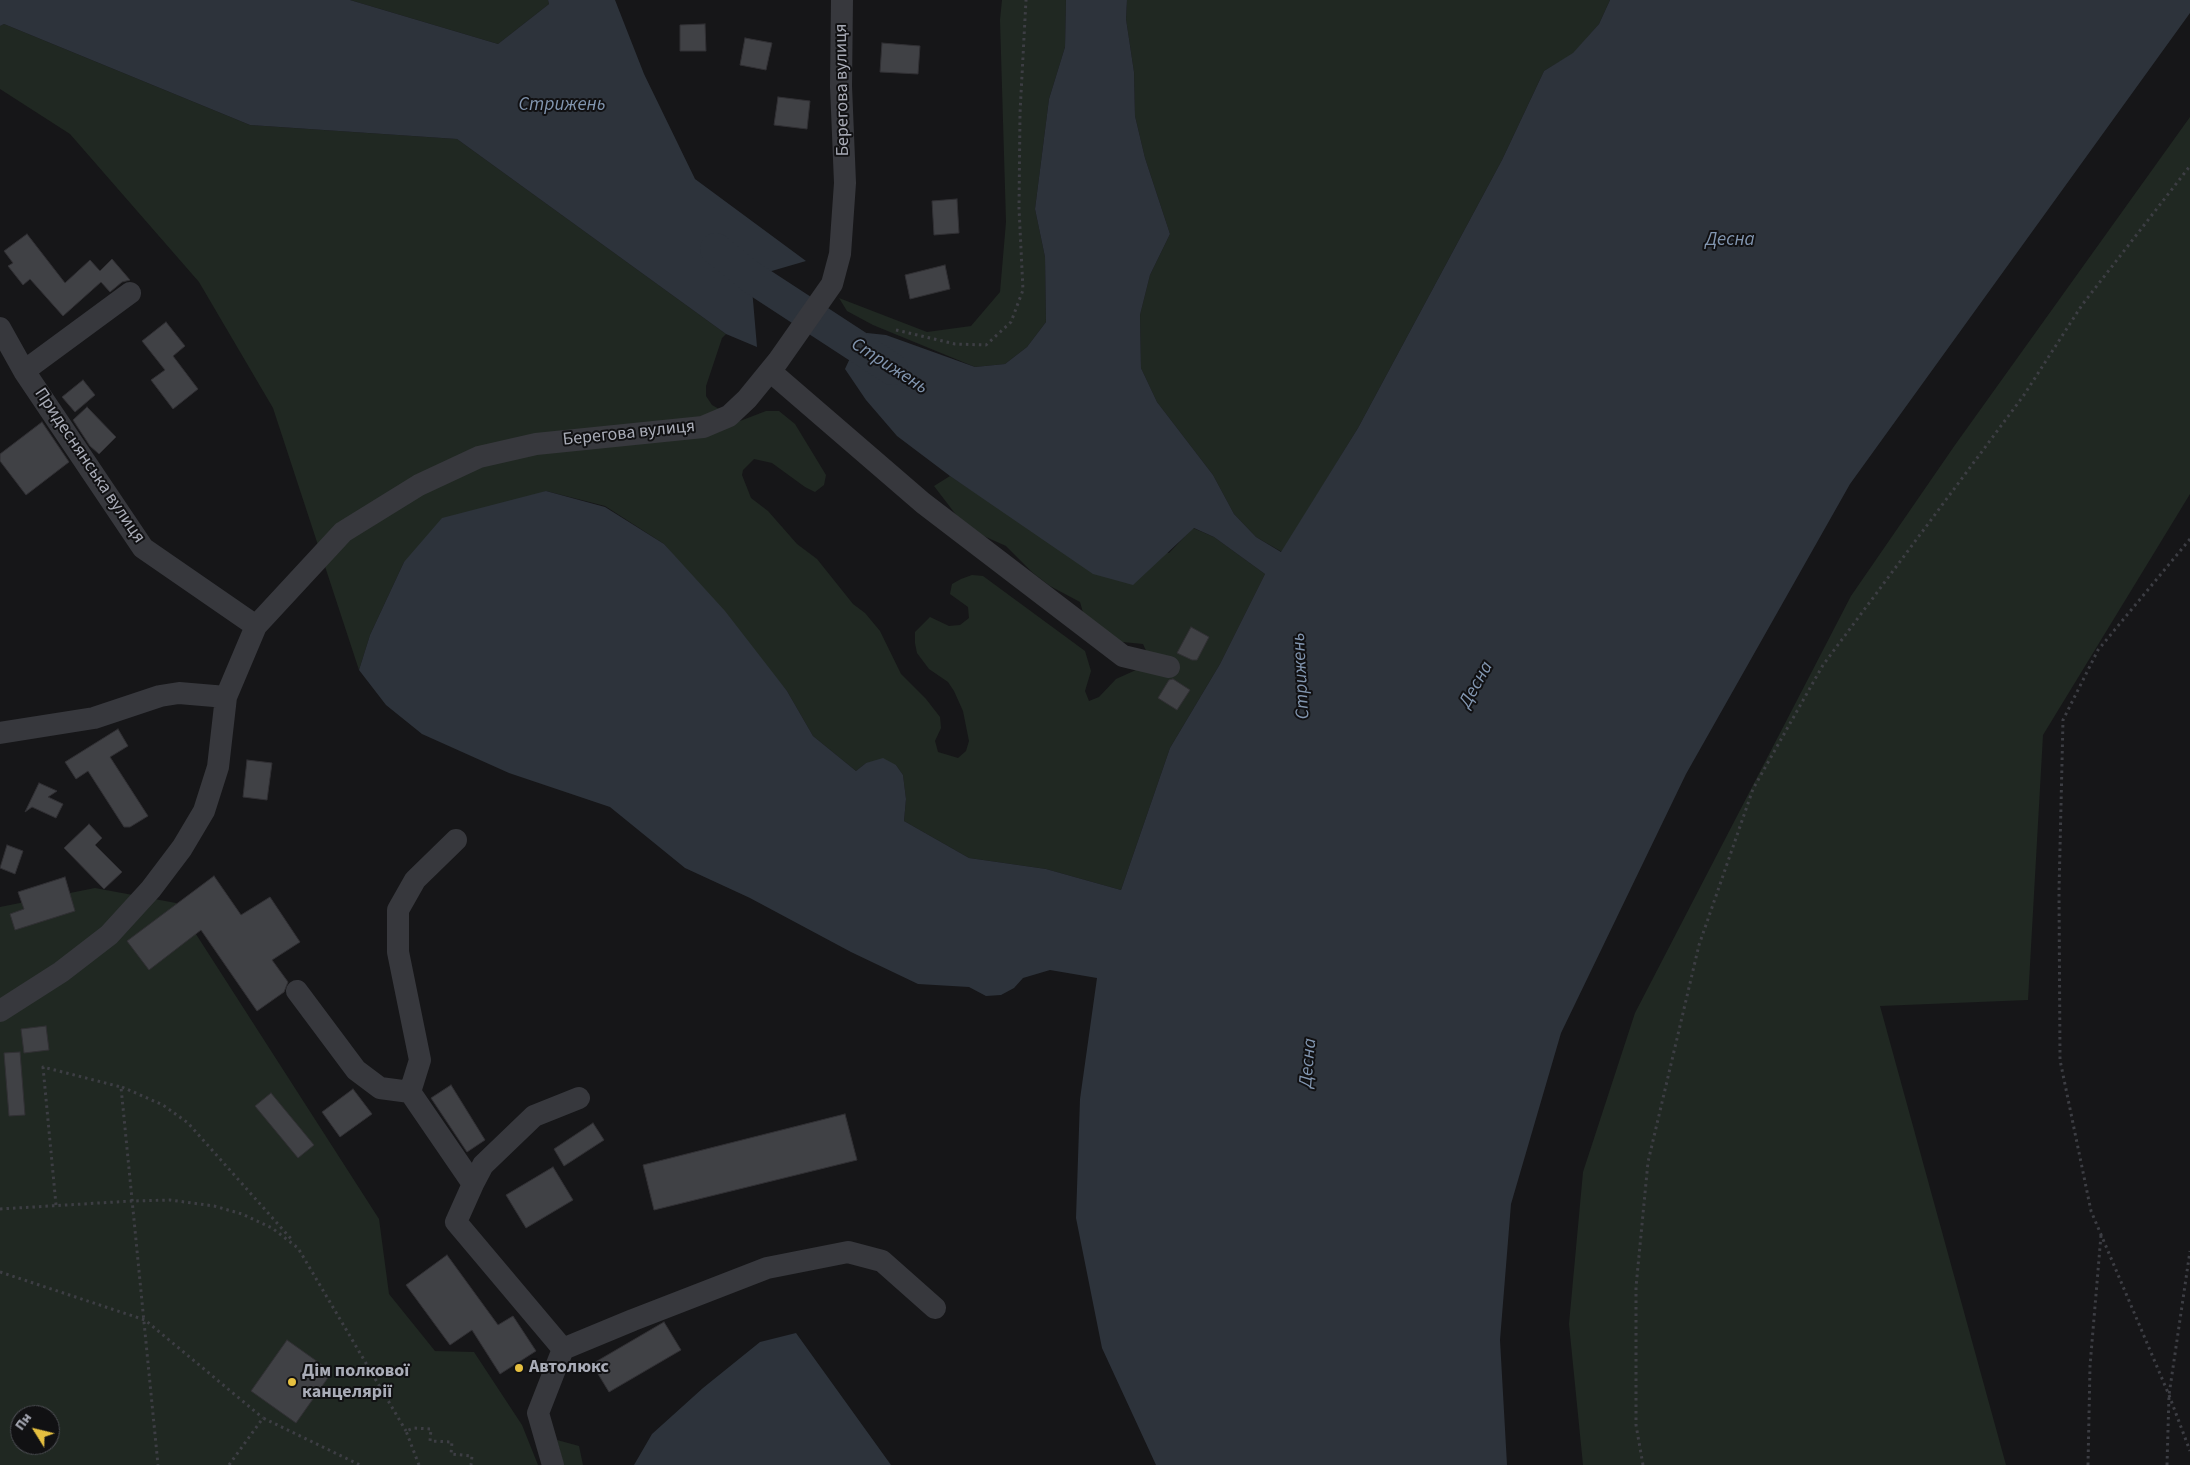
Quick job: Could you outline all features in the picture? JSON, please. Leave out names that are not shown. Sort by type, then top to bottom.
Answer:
[{"type":"street","name":"Берегова вулиця","points":[[0,1011],[62,972],[109,935],[151,889],[182,848],[204,811],[218,767],[226,697],[256,626],[343,532],[419,485],[479,457],[536,444],[703,426],[729,416],[747,399],[774,366],[832,284],[840,254],[845,183],[841,86],[842,0]]},
{"type":"street","name":"Придеснянська вулиця","points":[[24,371],[130,293]]},
{"type":"street","name":"Придеснянська вулиця","points":[[0,328],[24,371],[143,548],[256,626]]},
{"type":"street","points":[[774,366],[923,503],[1123,656],[1168,668]]},
{"type":"street","points":[[0,733],[94,718],[160,696],[179,693],[226,697]]},
{"type":"street","points":[[410,1092],[420,1060],[398,952],[398,910],[415,880],[456,840]]},
{"type":"street","points":[[297,991],[356,1070],[380,1088],[410,1092],[472,1184]]},
{"type":"street","points":[[564,1349],[456,1222],[472,1184],[483,1165],[534,1116],[579,1098]]},
{"type":"street","points":[[553,1465],[538,1413],[564,1349],[633,1320],[767,1268],[848,1252],[882,1261],[935,1308]]},
{"type":"path","points":[[896,330],[955,344],[986,345],[1011,322],[1023,290],[1019,208],[1020,122],[1026,0]]},
{"type":"path","points":[[1643,1465],[1636,1425],[1636,1287],[1648,1162],[1699,945],[1752,789],[1823,665],[2024,395],[2082,305],[2190,166]]},
{"type":"path","points":[[2190,539],[2098,650],[2063,720],[2059,891],[2060,1060],[2091,1211],[2169,1395],[2190,1451]]},
{"type":"path","points":[[56,1205],[43,1067],[121,1087],[163,1105],[188,1123],[298,1248],[406,1430],[419,1465]]},
{"type":"path","points":[[121,1087],[158,1465]]},
{"type":"path","points":[[0,1209],[170,1200],[214,1206],[242,1214],[272,1228],[298,1248]]},
{"type":"path","points":[[2088,1465],[2090,1366],[2101,1235]]},
{"type":"path","points":[[2167,1465],[2169,1395],[2190,1251]]},
{"type":"path","points":[[0,1272],[145,1320],[264,1418],[360,1465]]},
{"type":"path","points":[[229,1465],[264,1418]]},
{"type":"path","points":[[406,1430],[414,1428],[431,1430],[430,1441],[452,1442],[451,1454],[472,1456],[471,1465]]},
{"type":"shaded area","points":[[350,0],[548,0],[549,4],[498,44]]},
{"type":"shaded area","points":[[1002,0],[1066,0],[1065,47],[1049,99],[1035,209],[1045,257],[1046,322],[1027,347],[1005,364],[975,367],[873,325],[847,311],[839,298],[927,332],[971,326],[1000,292],[1006,222],[1000,20]]},
{"type":"shaded area","points":[[1127,0],[1610,0],[1599,24],[1573,54],[1544,71],[1502,160],[1358,428],[1282,552],[1256,537],[1234,514],[1213,475],[1157,402],[1141,368],[1140,315],[1150,275],[1170,234],[1145,158],[1135,116],[1134,72],[1126,19]]},
{"type":"shaded area","points":[[4,24],[250,125],[457,139],[726,334],[722,338],[706,386],[706,396],[712,405],[740,421],[766,411],[779,411],[795,424],[826,475],[824,485],[815,492],[772,463],[754,459],[743,470],[742,475],[751,498],[768,511],[797,544],[817,559],[853,604],[865,613],[880,631],[901,674],[926,699],[940,717],[941,728],[935,741],[938,752],[958,758],[966,751],[969,741],[963,711],[954,691],[948,682],[929,669],[917,653],[915,632],[930,617],[949,626],[960,625],[969,618],[968,607],[950,594],[952,584],[961,579],[972,575],[983,576],[1085,651],[1091,671],[1085,691],[1089,701],[1099,697],[1116,679],[1136,670],[1147,653],[1143,644],[1112,641],[1086,623],[1080,602],[1050,586],[1033,573],[1006,546],[977,533],[960,520],[934,486],[950,476],[996,506],[1169,553],[1193,528],[1214,537],[1265,574],[1220,664],[1170,748],[1121,890],[1046,869],[969,858],[904,821],[906,799],[903,775],[896,765],[866,763],[856,771],[813,736],[787,691],[664,544],[605,506],[546,491],[404,562],[370,635],[359,670],[273,408],[199,282],[70,134],[0,89],[0,26]]},
{"type":"shaded area","points":[[2190,117],[2190,494],[2043,735],[2028,1000],[1880,1006],[2006,1465],[1583,1465],[1569,1324],[1583,1172],[1635,1013],[1851,596],[1955,445]]},
{"type":"shaded area","points":[[95,888],[176,903],[379,1219],[389,1294],[435,1351],[474,1352],[522,1425],[538,1465],[0,1465],[0,907]]},
{"type":"shaded area","points":[[557,1440],[579,1446],[583,1465],[564,1465]]},
{"type":"water","name":"Стрижень","points":[[0,0],[350,0],[498,44],[549,4],[548,0],[615,0],[644,74],[695,179],[806,261],[751,277],[757,347],[726,334],[457,139],[250,125],[4,24],[0,26]]},
{"type":"water","name":"Десна","points":[[1066,0],[1127,0],[1126,19],[1134,72],[1135,116],[1145,158],[1170,234],[1150,275],[1140,315],[1141,368],[1157,402],[1213,475],[1234,514],[1256,537],[1281,552],[1358,428],[1502,160],[1544,71],[1573,53],[1599,24],[1610,0],[2190,0],[2190,13],[1850,484],[1686,774],[1561,1033],[1511,1204],[1500,1340],[1507,1465],[1156,1465],[1102,1348],[1076,1218],[1080,1099],[1097,978],[1050,970],[1023,978],[1014,988],[1001,995],[986,996],[969,987],[918,984],[851,952],[750,898],[685,868],[610,807],[509,773],[422,734],[386,705],[359,670],[370,635],[404,562],[442,518],[546,491],[605,507],[664,544],[725,611],[787,691],[813,736],[856,771],[866,763],[883,758],[896,765],[903,775],[906,799],[904,821],[969,858],[1046,869],[1121,890],[1170,748],[1220,664],[1265,574],[1214,537],[1194,528],[1133,585],[1093,574],[950,476],[897,436],[866,400],[845,369],[856,345],[867,333],[886,335],[975,367],[1005,364],[1027,347],[1046,322],[1045,257],[1035,209],[1049,99],[1065,47]]},
{"type":"water","points":[[796,1333],[891,1465],[634,1465],[652,1434],[703,1388],[760,1342]]},
{"type":"building","points":[[705,24],[706,51],[680,51],[680,25]]},
{"type":"building","points":[[745,38],[772,43],[766,70],[740,65]]},
{"type":"building","points":[[882,43],[920,46],[918,74],[880,72]]},
{"type":"building","points":[[778,97],[810,101],[807,129],[774,125]]},
{"type":"building","points":[[957,199],[959,233],[934,235],[932,201]]},
{"type":"building","points":[[27,234],[65,283],[90,260],[100,271],[112,259],[130,280],[122,282],[110,292],[101,282],[63,316],[30,279],[23,285],[8,266],[13,263],[4,251]]},
{"type":"building","points":[[945,265],[950,289],[910,299],[905,275]]},
{"type":"building","points":[[166,322],[185,346],[173,356],[198,389],[173,409],[151,380],[165,370],[142,341]]},
{"type":"building","points":[[83,380],[95,395],[75,412],[62,397]]},
{"type":"building","points":[[87,407],[116,437],[99,454],[90,446],[73,420]]},
{"type":"building","points":[[42,422],[69,462],[26,495],[0,461],[0,454]]},
{"type":"building","points":[[1191,627],[1209,637],[1197,660],[1192,660],[1177,653]]},
{"type":"building","points":[[1173,679],[1190,690],[1177,710],[1158,698],[1169,680]]},
{"type":"building","points":[[118,729],[128,746],[110,757],[148,816],[130,827],[124,827],[88,771],[76,779],[65,762]]},
{"type":"building","points":[[247,760],[272,763],[267,800],[243,797]]},
{"type":"building","points":[[39,783],[57,791],[48,797],[63,804],[56,818],[32,807],[25,812]]},
{"type":"building","points":[[89,824],[102,838],[95,845],[122,872],[104,889],[64,848]]},
{"type":"building","points":[[7,845],[23,851],[15,874],[0,868]]},
{"type":"building","points":[[214,876],[241,915],[270,897],[300,942],[272,960],[288,982],[284,992],[257,1011],[201,930],[149,970],[127,941]]},
{"type":"building","points":[[65,877],[75,911],[15,930],[10,914],[24,909],[18,892]]},
{"type":"building","points":[[46,1026],[49,1050],[24,1053],[21,1029]]},
{"type":"building","points":[[20,1052],[25,1115],[9,1116],[4,1053]]},
{"type":"building","points":[[451,1085],[485,1140],[467,1152],[431,1098]]},
{"type":"building","points":[[353,1089],[372,1114],[340,1137],[322,1112]]},
{"type":"building","points":[[271,1093],[314,1145],[298,1158],[255,1106]]},
{"type":"building","points":[[845,1114],[857,1160],[654,1210],[643,1165]]},
{"type":"building","points":[[593,1123],[604,1140],[564,1166],[554,1149]]},
{"type":"building","points":[[553,1167],[573,1200],[526,1228],[506,1195]]},
{"type":"building","points":[[447,1255],[498,1325],[513,1316],[536,1351],[500,1374],[472,1330],[450,1345],[406,1285]]},
{"type":"building","points":[[664,1322],[681,1350],[609,1392],[592,1364]]},
{"type":"building","name":"Дім полкової канцелярії","points":[[287,1340],[332,1372],[296,1423],[251,1391]]},
{"type":"waterway","name":"Стрижень","points":[[716,249],[751,277],[892,369]]},
{"type":"place","name":"Автолюкс","points":[[519,1368]]},
{"type":"place","name":"Дім полкової канцелярії","points":[[292,1382]]}]
